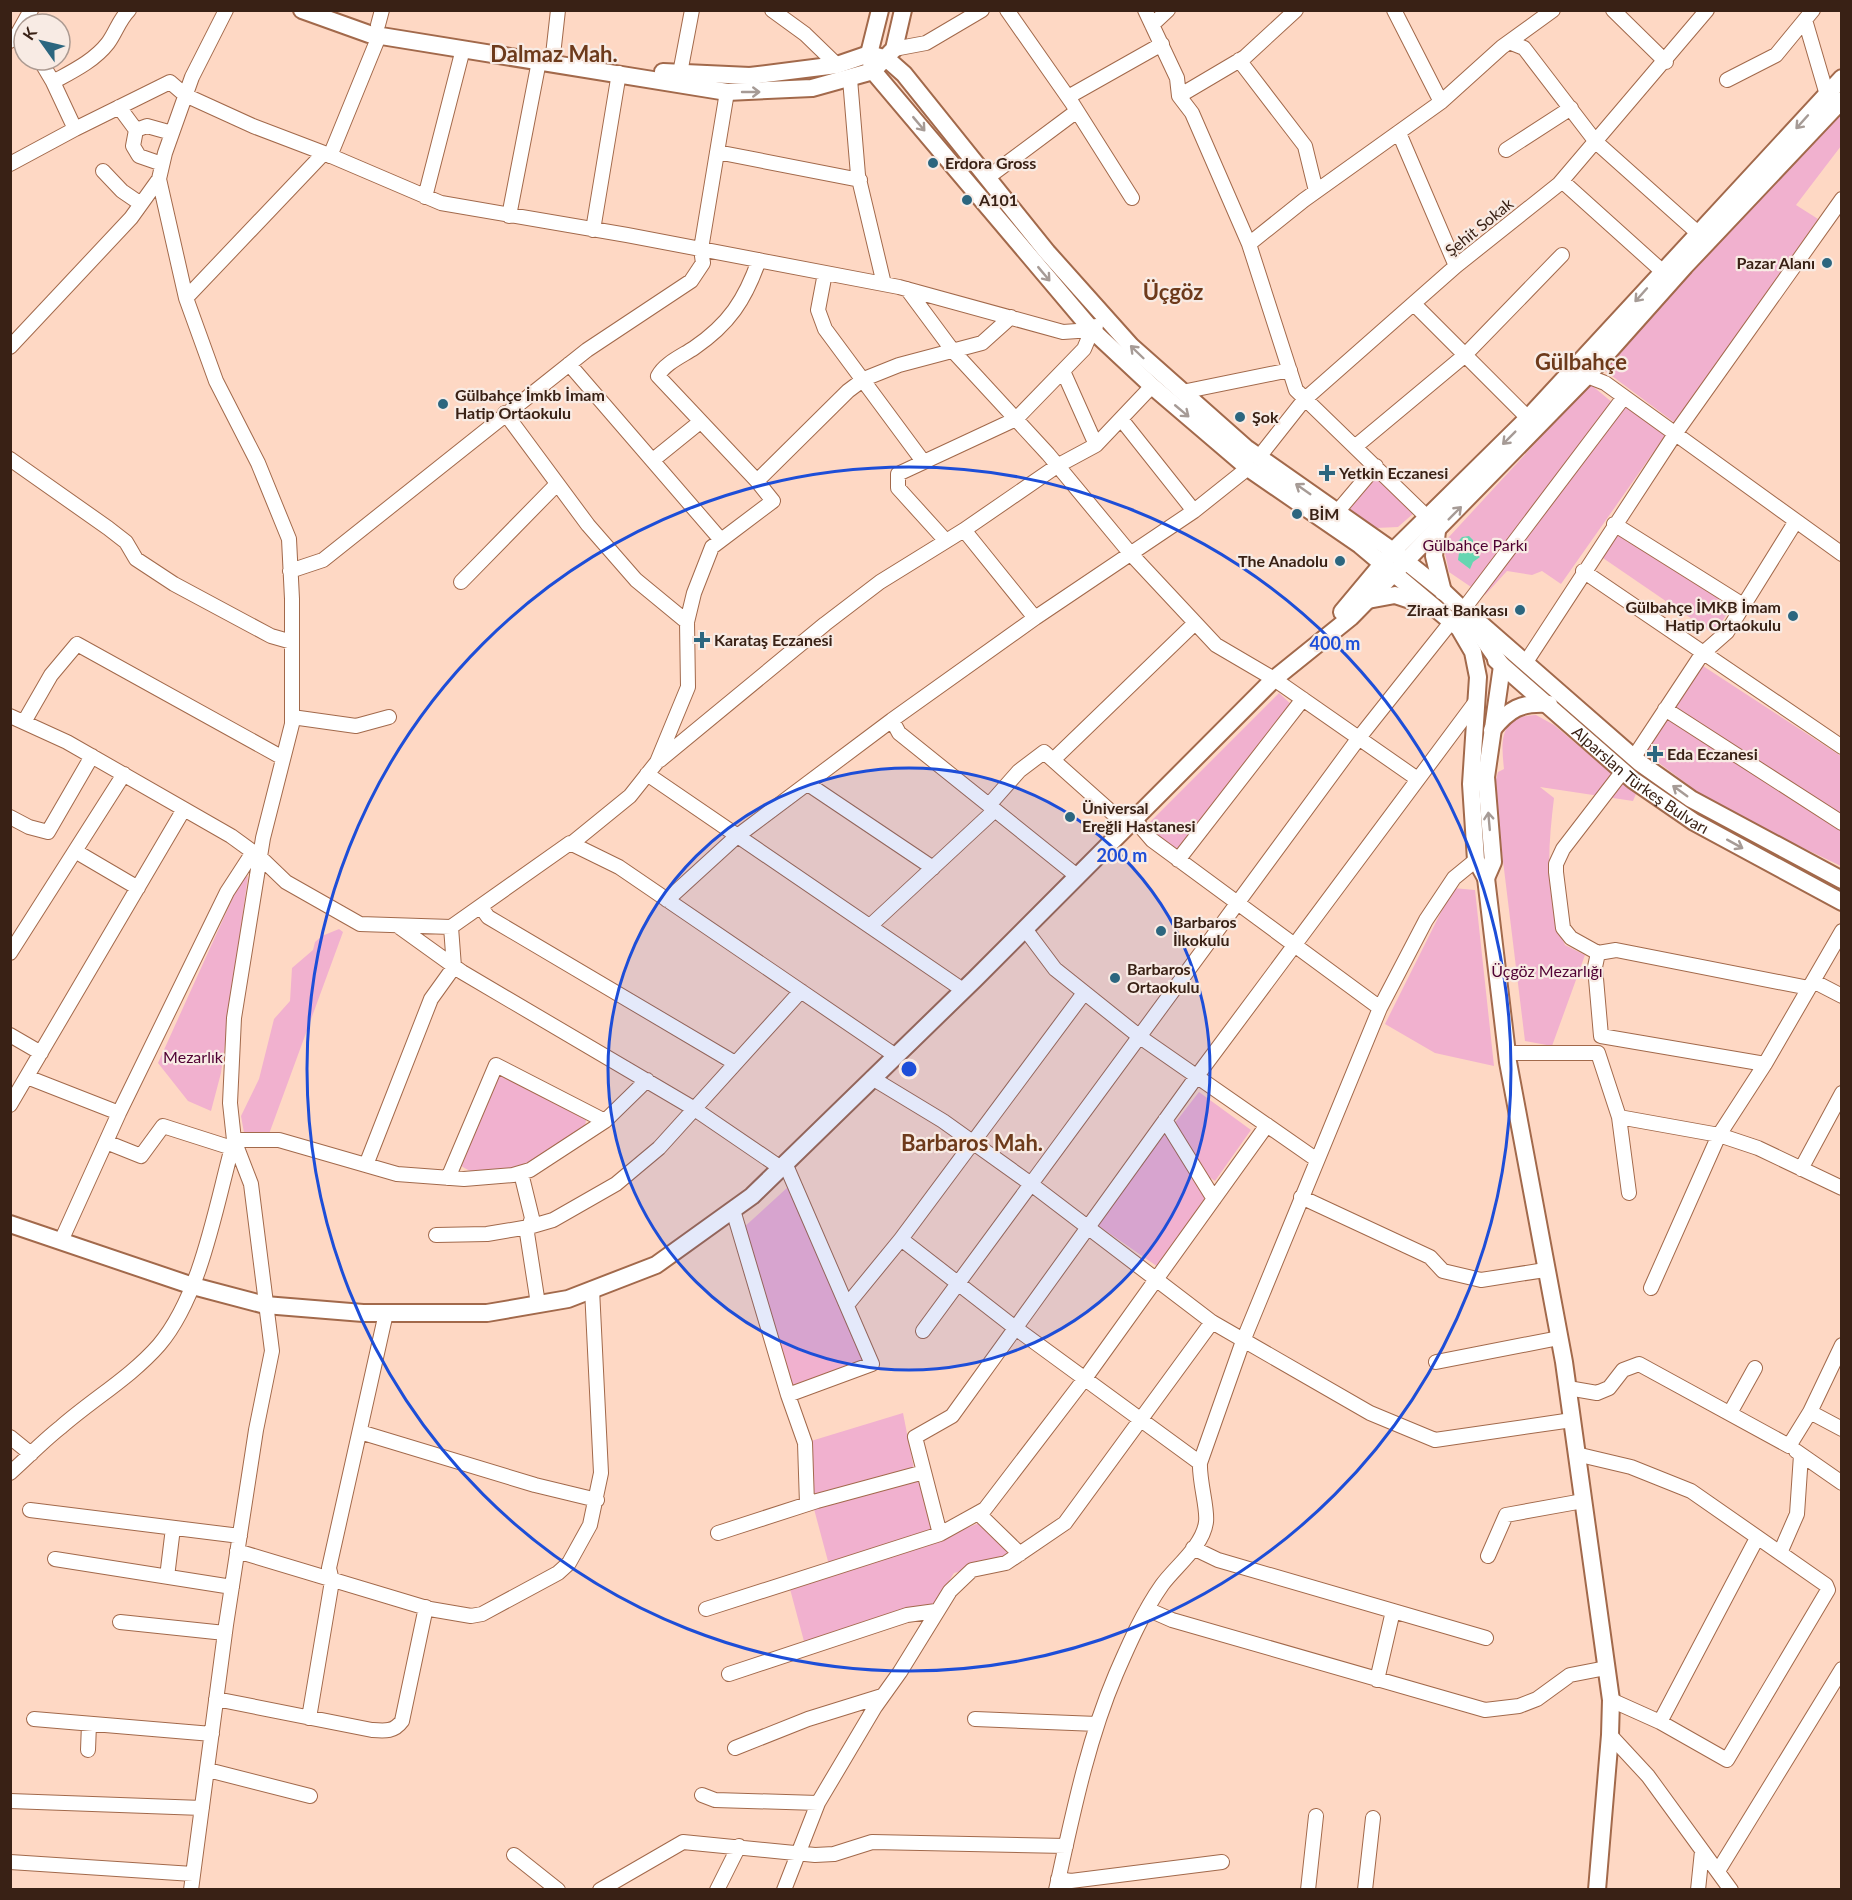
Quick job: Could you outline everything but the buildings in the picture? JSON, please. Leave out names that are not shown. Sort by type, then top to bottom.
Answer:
[{"type":"main road","points":[[302,10],[619,74],[727,92],[797,90],[850,79],[873,71],[891,54],[903,10]]},
{"type":"main road","points":[[332,10],[463,49],[680,73],[750,75],[837,65],[868,54],[891,54]]},
{"type":"main road","points":[[880,10],[868,54],[873,71],[1152,386],[1253,462],[1394,562],[1444,592],[1463,610],[1502,666],[1486,777],[1493,862],[1486,878]]},
{"type":"main road","points":[[891,54],[904,74],[1099,324],[1182,392],[1253,462],[1337,512],[1365,540],[1365,593]]},
{"type":"main road","points":[[1365,540],[1427,526],[1587,376],[1834,97],[1842,78]]},
{"type":"main road","points":[[10,1224],[193,1286],[265,1305],[386,1313],[487,1313],[568,1299],[656,1265],[752,1196],[1025,929],[1274,678],[1351,617],[1365,593],[1662,272],[1834,97]]},
{"type":"main road","points":[[1427,526],[1444,592]]},
{"type":"main road","name":"Alparslan Türkeş Bulvarı","points":[[1394,562],[1437,610],[1549,704],[1623,771],[1694,822],[1842,902]]},
{"type":"main road","points":[[1365,593],[1401,596],[1437,610]]},
{"type":"main road","name":"Alparslan Türkeş Bulvarı","points":[[1463,610],[1634,757],[1691,800],[1842,880]]},
{"type":"main road","points":[[1455,625],[1473,652],[1479,677],[1471,784],[1476,860],[1486,878],[1507,1053],[1568,1388],[1611,1700],[1597,1890]]},
{"type":"main road","points":[[1491,730],[1505,714],[1516,706],[1532,703],[1549,704]]},
{"type":"street","points":[[53,82],[86,65],[108,43],[120,19],[129,10]]},
{"type":"street","points":[[10,1473],[60,1426],[130,1372],[159,1345],[181,1312],[193,1286],[233,1144],[230,1103],[234,1018],[256,854],[292,717],[289,539],[258,463],[216,381],[186,297],[159,179],[192,77],[226,10]]},
{"type":"street","points":[[509,216],[558,10]]},
{"type":"street","points":[[680,73],[692,10]]},
{"type":"street","points":[[772,10],[805,34],[837,65]]},
{"type":"street","points":[[891,54],[926,43],[982,10]]},
{"type":"street","points":[[1007,10],[1068,97],[1132,198]]},
{"type":"street","points":[[1145,10],[1177,78],[1179,96],[1192,113],[1249,244],[1296,390],[1376,466],[1427,526]]},
{"type":"street","points":[[1152,25],[1168,10]]},
{"type":"street","points":[[1179,96],[1239,60],[1296,10]]},
{"type":"street","points":[[1394,10],[1441,102]]},
{"type":"street","points":[[1249,244],[1316,191],[1441,102],[1509,42],[1552,10]]},
{"type":"street","points":[[1613,10],[1666,62]]},
{"type":"street","name":"Şehit Sokak","points":[[667,900],[736,837],[892,720],[1035,618],[1194,511],[1253,462],[1304,400],[1456,266],[1562,181],[1666,62],[1707,10]]},
{"type":"street","points":[[1727,80],[1776,55],[1809,15]]},
{"type":"street","points":[[1809,15],[1834,97]]},
{"type":"street","points":[[186,297],[327,155],[379,24]]},
{"type":"street","points":[[1509,42],[1524,48],[1596,142],[1699,234]]},
{"type":"street","points":[[1068,97],[1162,44]]},
{"type":"street","points":[[425,196],[463,49]]},
{"type":"street","points":[[1239,60],[1305,146],[1316,191]]},
{"type":"street","points":[[47,72],[75,129]]},
{"type":"street","points":[[593,230],[619,74]]},
{"type":"street","points":[[850,79],[860,180],[884,284]]},
{"type":"street","points":[[10,164],[170,82],[185,95],[253,126],[441,203],[884,284],[1063,332],[1099,324]]},
{"type":"street","points":[[290,571],[323,560],[569,364],[691,281],[703,263],[701,249],[727,92]]},
{"type":"street","points":[[119,107],[136,130],[133,146],[139,156],[162,164]]},
{"type":"street","points":[[1506,150],[1571,108]]},
{"type":"street","points":[[987,178],[1077,111]]},
{"type":"street","points":[[136,130],[147,126],[172,133]]},
{"type":"street","points":[[1399,133],[1456,266]]},
{"type":"street","points":[[717,152],[860,180]]},
{"type":"street","points":[[103,171],[122,191],[141,204]]},
{"type":"street","points":[[10,347],[141,204],[159,179]]},
{"type":"street","points":[[1562,181],[1662,272]]},
{"type":"street","points":[[1526,662],[1583,571],[1675,434],[1842,199]]},
{"type":"street","points":[[1356,446],[1464,356],[1562,255]]},
{"type":"street","points":[[657,762],[688,687],[687,622],[705,562],[712,547],[773,501],[757,480],[658,375],[662,369],[697,346],[729,319],[748,292],[759,260]]},
{"type":"street","points":[[825,273],[818,310],[825,329],[922,460]]},
{"type":"street","points":[[907,289],[953,351],[1016,419],[1130,553],[1216,645],[1274,678],[1416,778]]},
{"type":"street","points":[[1414,304],[1528,418]]},
{"type":"street","points":[[757,480],[848,391],[864,379],[899,365],[982,343],[1011,317]]},
{"type":"street","points":[[946,541],[898,488],[898,474],[922,460],[1016,419],[1084,349],[1099,324]]},
{"type":"street","points":[[569,364],[721,540]]},
{"type":"street","points":[[1182,392],[1290,370]]},
{"type":"street","points":[[1063,371],[1096,445]]},
{"type":"street","points":[[1587,376],[1605,383],[1842,554]]},
{"type":"street","points":[[10,716],[92,756],[184,809],[256,854],[286,882],[345,918],[360,924],[451,927],[571,844],[630,796],[657,762],[825,624],[880,582],[964,530],[1057,466],[1096,445],[1152,386]]},
{"type":"street","points":[[1463,610],[1624,397]]},
{"type":"street","points":[[505,413],[588,525],[636,580],[687,622]]},
{"type":"street","points":[[1121,419],[1194,511]]},
{"type":"street","points":[[653,460],[700,422]]},
{"type":"street","points":[[10,459],[108,528],[126,542],[136,559],[174,584],[271,636],[292,642]]},
{"type":"street","points":[[1337,512],[1376,466]]},
{"type":"street","points":[[461,582],[557,484]]},
{"type":"street","points":[[1634,757],[1702,654],[1727,632],[1796,521]]},
{"type":"street","points":[[1614,524],[1743,605]]},
{"type":"street","points":[[964,530],[1035,618]]},
{"type":"street","points":[[1583,571],[1842,747]]},
{"type":"street","points":[[1053,760],[1195,623]]},
{"type":"street","points":[[923,1331],[1359,739],[1455,625]]},
{"type":"street","points":[[24,722],[51,675],[77,644],[283,758]]},
{"type":"street","points":[[1178,860],[1303,699]]},
{"type":"street","points":[[940,1534],[915,1437],[952,1416],[1197,1076],[1476,700]]},
{"type":"street","points":[[1665,709],[1842,824]]},
{"type":"street","points":[[292,717],[356,726],[389,717]]},
{"type":"street","points":[[892,720],[899,733],[1077,876]]},
{"type":"street","points":[[870,926],[933,868],[992,808],[1019,771],[1044,752],[1178,860],[1380,1008]]},
{"type":"street","points":[[10,817],[29,827],[48,832],[92,756]]},
{"type":"street","points":[[1623,771],[1563,849],[1556,864],[1563,928],[1571,938],[1598,953],[1616,950],[1811,985],[1842,996]]},
{"type":"street","points":[[10,953],[124,774]]},
{"type":"street","points":[[648,774],[736,837],[963,990]]},
{"type":"street","points":[[808,784],[933,868]]},
{"type":"street","points":[[10,1105],[184,809]]},
{"type":"street","points":[[571,844],[619,867],[896,1056]]},
{"type":"street","points":[[75,851],[138,888]]},
{"type":"street","points":[[61,1241],[119,1113],[227,892],[256,854]]},
{"type":"street","points":[[1222,1862],[1071,1881],[1057,1885],[1097,1724],[1116,1676],[1147,1609],[1162,1585],[1193,1548],[1206,1521],[1199,1483],[1200,1463],[1243,1341],[1301,1197],[1380,1008],[1425,920],[1454,878],[1476,860]]},
{"type":"street","points":[[481,907],[488,917],[735,1063]]},
{"type":"street","points":[[398,926],[454,967],[647,1080],[783,1165],[872,1364],[788,1395]]},
{"type":"street","points":[[366,1165],[431,999],[454,967],[451,927]]},
{"type":"street","points":[[1025,929],[1055,969],[1084,993],[1140,1037],[1317,1160]]},
{"type":"street","points":[[1651,1288],[1719,1135],[1765,1064],[1842,931]]},
{"type":"street","points":[[1598,953],[1595,967],[1601,1036],[1598,1053],[1619,1117],[1629,1193]]},
{"type":"street","points":[[436,1235],[487,1234],[529,1227],[553,1220],[616,1184],[659,1148],[801,991]]},
{"type":"street","points":[[847,1305],[901,1239],[1084,993]]},
{"type":"street","points":[[10,1035],[41,1053]]},
{"type":"street","points":[[1601,1036],[1765,1064]]},
{"type":"street","points":[[1507,1053],[1598,1053]]},
{"type":"street","points":[[448,1178],[496,1065],[605,1121]]},
{"type":"street","points":[[27,1077],[119,1113]]},
{"type":"street","points":[[873,1078],[973,1142],[1158,1279],[1212,1322],[1370,1413],[1435,1440],[1572,1420]]},
{"type":"street","points":[[106,1142],[141,1156],[164,1126],[233,1144],[279,1140],[397,1174],[464,1179],[521,1173],[530,1170],[605,1121],[647,1080]]},
{"type":"street","points":[[1801,1169],[1842,1093]]},
{"type":"street","points":[[1619,1117],[1719,1135],[1758,1148],[1842,1188]]},
{"type":"street","points":[[1165,1120],[1214,1199]]},
{"type":"street","points":[[706,1610],[940,1534],[985,1509],[1158,1279],[1267,1125]]},
{"type":"street","points":[[191,1890],[237,1551],[272,1351],[251,1184],[233,1144]]},
{"type":"street","points":[[521,1173],[532,1218],[527,1233],[538,1304]]},
{"type":"street","points":[[1301,1197],[1430,1257],[1443,1271],[1481,1280],[1545,1269]]},
{"type":"street","points":[[733,1210],[788,1395],[805,1443],[807,1504]]},
{"type":"street","points":[[901,1239],[1014,1327],[1086,1377],[1200,1463]]},
{"type":"street","points":[[237,1551],[426,1607],[471,1616],[482,1614],[558,1573],[569,1563],[590,1525],[601,1473],[592,1289]]},
{"type":"street","points":[[309,1718],[333,1581],[328,1568],[386,1313]]},
{"type":"street","points":[[784,1890],[797,1851],[818,1803],[936,1611],[962,1578],[972,1570],[1006,1563],[1065,1523],[1212,1322]]},
{"type":"street","points":[[1436,1362],[1559,1338]]},
{"type":"street","points":[[1789,1446],[1810,1412],[1842,1345]]},
{"type":"street","points":[[1568,1388],[1597,1393],[1609,1388],[1623,1370],[1639,1364],[1789,1446],[1842,1483]]},
{"type":"street","points":[[1730,1413],[1755,1368]]},
{"type":"street","points":[[1810,1412],[1842,1429]]},
{"type":"street","points":[[360,1432],[536,1485],[597,1500]]},
{"type":"street","points":[[10,1437],[32,1454]]},
{"type":"street","points":[[1576,1454],[1631,1467],[1691,1491],[1780,1553],[1828,1590],[1727,1760],[1660,1722],[1611,1700]]},
{"type":"street","points":[[1780,1553],[1797,1514],[1801,1455]]},
{"type":"street","points":[[718,1533],[807,1504],[924,1472]]},
{"type":"street","points":[[1488,1556],[1506,1515],[1583,1501]]},
{"type":"street","points":[[30,1510],[240,1536]]},
{"type":"street","points":[[978,1513],[1020,1554]]},
{"type":"street","points":[[167,1577],[173,1528]]},
{"type":"street","points":[[1660,1722],[1757,1538]]},
{"type":"street","points":[[1193,1548],[1218,1560],[1486,1638]]},
{"type":"street","points":[[55,1559],[232,1587]]},
{"type":"street","points":[[216,1700],[372,1730],[389,1731],[398,1728],[402,1721],[426,1607]]},
{"type":"street","points":[[1147,1609],[1172,1620],[1485,1710],[1519,1706],[1537,1699],[1570,1676],[1606,1668]]},
{"type":"street","points":[[729,1674],[907,1614],[936,1611]]},
{"type":"street","points":[[1377,1680],[1393,1611]]},
{"type":"street","points":[[120,1622],[225,1633]]},
{"type":"street","points":[[1718,1871],[1842,1669]]},
{"type":"street","points":[[735,1748],[808,1719],[882,1696]]},
{"type":"street","points":[[34,1719],[212,1734]]},
{"type":"street","points":[[975,1719],[1097,1724]]},
{"type":"street","points":[[87,1750],[89,1724]]},
{"type":"street","points":[[1610,1735],[1648,1776],[1731,1890]]},
{"type":"street","points":[[208,1770],[310,1796]]},
{"type":"street","points":[[702,1795],[715,1800],[818,1803]]},
{"type":"street","points":[[10,1801],[202,1808]]},
{"type":"street","points":[[1308,1890],[1317,1816]]},
{"type":"street","points":[[1365,1890],[1373,1818]]},
{"type":"street","points":[[600,1890],[683,1842],[797,1851],[814,1855],[834,1854],[872,1842],[1065,1846]]},
{"type":"street","points":[[717,1890],[739,1846]]},
{"type":"street","points":[[1698,1890],[1702,1851]]},
{"type":"street","points":[[514,1855],[558,1890]]},
{"type":"street","points":[[10,1862],[193,1874]]},
{"type":"green space","points":[[1841,110],[1841,146],[1796,205],[1818,219],[1675,423],[1600,367]]},
{"type":"green space","name":"Gülbahçe Parkı","points":[[1590,384],[1613,403],[1474,589],[1449,572],[1445,553],[1448,538]]},
{"type":"green space","points":[[1624,403],[1667,433],[1561,584],[1542,571],[1532,575],[1507,571],[1485,595],[1483,589]]},
{"type":"green space","points":[[1374,472],[1414,513],[1398,527],[1376,528],[1346,507]]},
{"type":"green space","points":[[1617,532],[1732,606],[1714,634],[1600,556]]},
{"type":"green space","points":[[1703,666],[1841,756],[1841,818],[1674,706]]},
{"type":"green space","points":[[1279,693],[1292,705],[1177,854],[1152,833],[1149,823]]},
{"type":"green space","name":"Üçgöz Mezarlığı","points":[[1536,715],[1554,725],[1636,794],[1633,801],[1540,787],[1554,798],[1549,873],[1558,927],[1565,945],[1585,955],[1552,1046],[1525,1041],[1494,787],[1498,772],[1504,769],[1503,740],[1509,725],[1524,716]]},
{"type":"green space","points":[[1667,717],[1841,830],[1841,866],[1719,808],[1643,751]]},
{"type":"green space","name":"Mezarlık","points":[[248,876],[221,1073],[211,1111],[188,1101],[158,1063],[241,879]]},
{"type":"green space","name":"Üçgöz Mezarlığı","points":[[1453,888],[1475,890],[1494,1066],[1435,1053],[1385,1024]]},
{"type":"green space","points":[[339,929],[343,932],[269,1134],[244,1133],[241,1116],[259,1079],[274,1019],[290,1001],[292,968],[313,950],[315,942],[322,936]]},
{"type":"green space","points":[[498,1072],[586,1120],[585,1128],[540,1156],[505,1171],[488,1174],[472,1171],[458,1163]]},
{"type":"green space","points":[[1199,1092],[1251,1130],[1215,1181],[1209,1177],[1174,1124]]},
{"type":"green space","points":[[1166,1133],[1207,1195],[1158,1267],[1096,1224]]},
{"type":"green space","points":[[788,1187],[864,1361],[794,1388],[786,1381],[742,1229]]},
{"type":"green space","points":[[903,1413],[914,1469],[809,1499],[811,1441]]},
{"type":"green space","points":[[920,1478],[933,1531],[829,1565],[814,1509]]},
{"type":"green space","points":[[979,1523],[1009,1553],[1007,1559],[954,1573],[933,1607],[805,1645],[790,1589],[937,1540]]},
{"type":"shaded area","points":[[1469,536],[1473,540],[1473,551],[1480,557],[1473,562],[1470,569],[1458,560],[1459,553],[1455,545],[1462,537]]},
{"type":"place","name":"Erdora Gross","points":[[933,163]]},
{"type":"place","name":"A101","points":[[967,200]]},
{"type":"place","name":"Pazar Alanı","points":[[1827,263]]},
{"type":"place","name":"Gülbahçe İmkb İmam Hatip Ortaokulu","points":[[443,404]]},
{"type":"place","name":"Şok","points":[[1240,417]]},
{"type":"place","name":"Yetkin Eczanesi","points":[[1327,473]]},
{"type":"place","name":"BİM","points":[[1297,514]]},
{"type":"place","name":"The Anadolu","points":[[1340,561]]},
{"type":"place","name":"Ziraat Bankası","points":[[1520,610]]},
{"type":"place","name":"Gülbahçe İMKB İmam Hatip Ortaokulu","points":[[1793,616]]},
{"type":"place","name":"Karataş Eczanesi","points":[[702,640]]},
{"type":"place","name":"Eda Eczanesi","points":[[1655,754]]},
{"type":"place","name":"Üniversal Ereğli Hastanesi","points":[[1070,817]]},
{"type":"place","name":"Barbaros İlkokulu","points":[[1161,931]]},
{"type":"place","name":"Barbaros Ortaokulu","points":[[1115,978]]},
{"type":"district","name":"Dalmaz Mah.","points":[[554,54]]},
{"type":"district","name":"Üçgöz","points":[[1173,292]]},
{"type":"district","name":"Gülbahçe","points":[[1581,362]]},
{"type":"district","name":"Barbaros Mah.","points":[[972,1143]]}]
